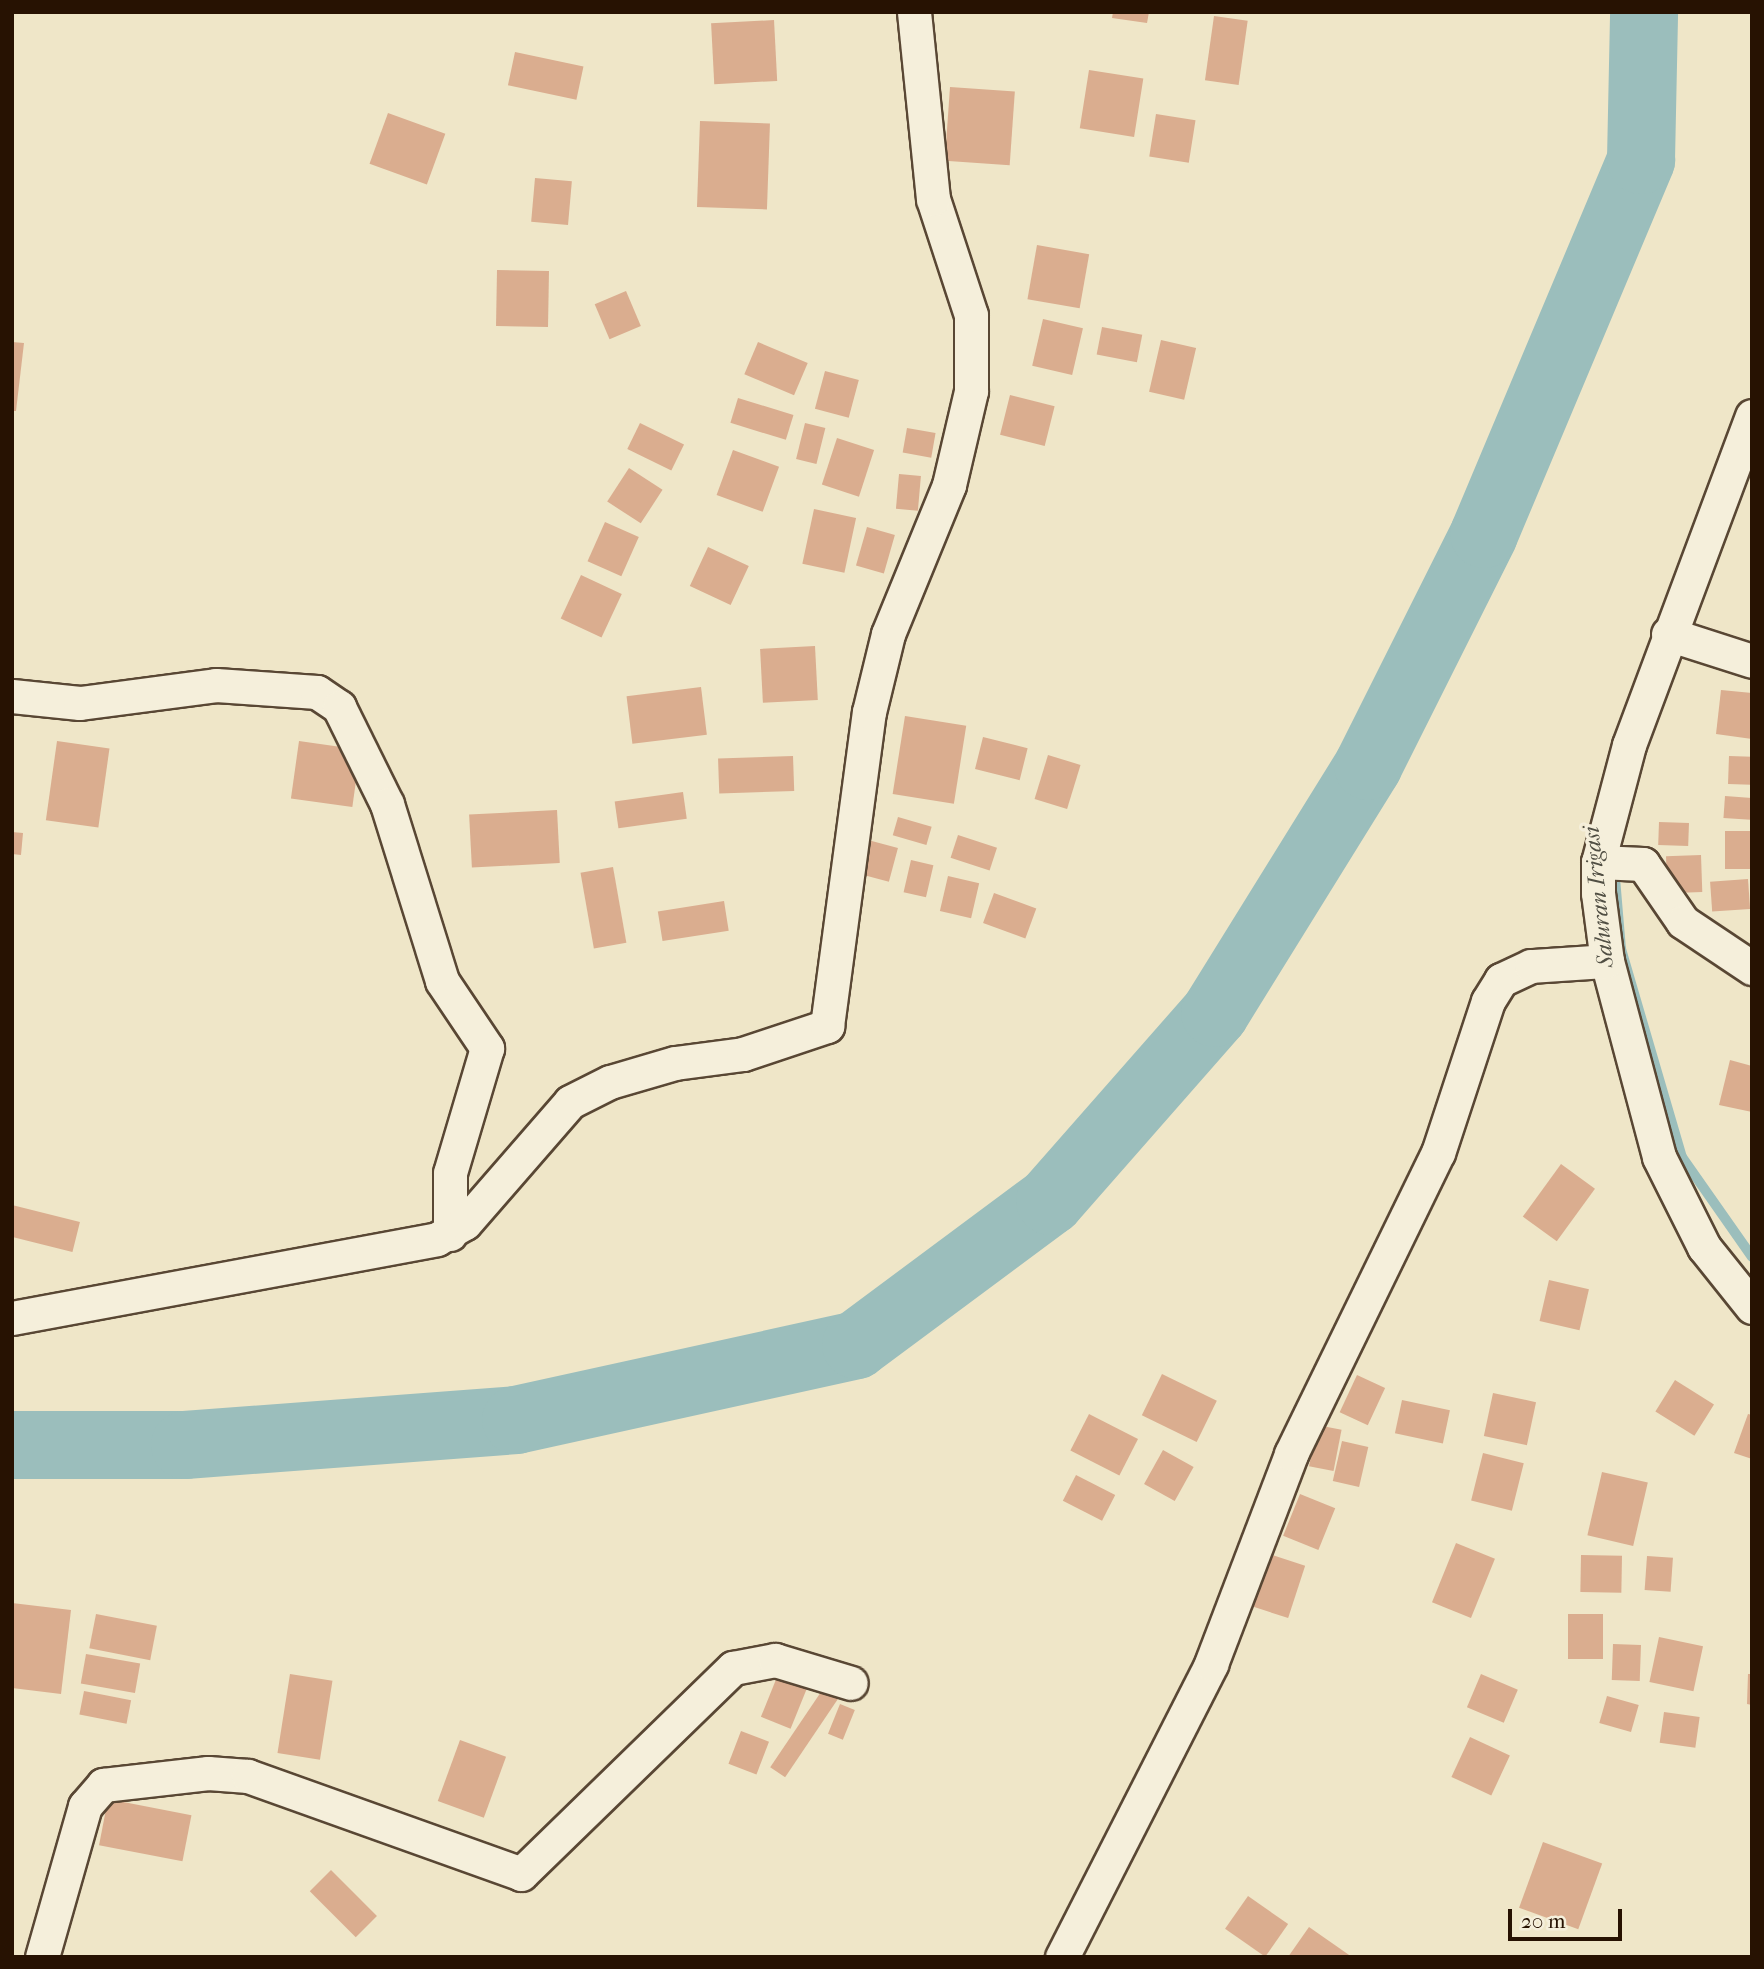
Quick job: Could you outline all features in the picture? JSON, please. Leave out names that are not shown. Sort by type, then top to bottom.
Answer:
[{"type":"street","points":[[12,1318],[450,1234],[570,1102],[675,1063],[743,1054],[813,1034],[832,1016],[869,712],[888,634],[949,485],[971,391],[971,315],[933,199],[914,12]]},
{"type":"street","points":[[1752,416],[1629,745],[1604,862],[1607,961],[1641,1101],[1670,1184],[1704,1247],[1752,1307]]},
{"type":"street","points":[[1671,635],[1752,661]]},
{"type":"street","points":[[12,696],[80,703],[216,685],[317,692],[339,707],[387,804],[442,981],[487,1048],[450,1173],[450,1234]]},
{"type":"street","points":[[1604,862],[1643,864],[1683,922],[1752,968]]},
{"type":"street","points":[[1062,1957],[1211,1664],[1291,1454],[1438,1153],[1488,1000],[1501,979],[1531,966],[1607,961]]},
{"type":"street","points":[[42,1957],[85,1806],[103,1785],[208,1773],[248,1776],[521,1874],[733,1668],[775,1660],[851,1683]]},
{"type":"building","points":[[1113,12],[1149,12],[1147,23],[1112,18]]},
{"type":"building","points":[[1214,16],[1248,21],[1239,85],[1205,80]]},
{"type":"building","points":[[774,20],[777,81],[714,84],[711,23]]},
{"type":"building","points":[[515,52],[583,67],[576,100],[508,85]]},
{"type":"building","points":[[1089,70],[1143,79],[1134,137],[1080,128]]},
{"type":"building","points":[[950,87],[1015,92],[1010,165],[945,161]]},
{"type":"building","points":[[388,113],[445,134],[427,185],[370,164]]},
{"type":"building","points":[[1156,114],[1196,120],[1189,163],[1149,156]]},
{"type":"building","points":[[700,121],[770,123],[767,209],[697,207]]},
{"type":"building","points":[[535,178],[572,181],[568,225],[531,222]]},
{"type":"building","points":[[1037,245],[1089,254],[1080,308],[1027,299]]},
{"type":"building","points":[[497,270],[549,271],[548,327],[496,326]]},
{"type":"building","points":[[626,291],[641,326],[610,339],[595,304]]},
{"type":"building","points":[[1043,319],[1083,328],[1072,375],[1032,366]]},
{"type":"building","points":[[1102,327],[1142,335],[1137,362],[1097,354]]},
{"type":"building","points":[[1161,340],[1196,348],[1184,400],[1149,392]]},
{"type":"building","points":[[12,342],[24,343],[16,411],[12,411]]},
{"type":"building","points":[[758,342],[808,363],[794,395],[744,374]]},
{"type":"building","points":[[825,371],[859,380],[849,418],[815,409]]},
{"type":"building","points":[[1010,395],[1055,406],[1045,446],[1000,435]]},
{"type":"building","points":[[738,398],[793,415],[786,440],[730,423]]},
{"type":"building","points":[[640,423],[684,444],[671,471],[627,449]]},
{"type":"building","points":[[805,423],[825,428],[816,464],[796,459]]},
{"type":"building","points":[[907,428],[936,433],[931,458],[903,453]]},
{"type":"building","points":[[837,438],[874,450],[859,497],[822,485]]},
{"type":"building","points":[[733,450],[779,467],[763,512],[717,495]]},
{"type":"building","points":[[629,468],[663,490],[641,523],[607,502]]},
{"type":"building","points":[[899,474],[921,476],[918,511],[896,509]]},
{"type":"building","points":[[814,509],[856,518],[844,573],[802,564]]},
{"type":"building","points":[[605,522],[639,537],[621,576],[588,561]]},
{"type":"building","points":[[867,527],[895,535],[884,573],[856,565]]},
{"type":"building","points":[[708,547],[749,566],[731,605],[690,586]]},
{"type":"building","points":[[581,575],[622,594],[601,638],[561,619]]},
{"type":"building","points":[[815,646],[818,700],[763,703],[760,649]]},
{"type":"building","points":[[701,687],[707,735],[632,744],[627,696]]},
{"type":"building","points":[[1721,690],[1752,693],[1752,739],[1716,734]]},
{"type":"building","points":[[905,716],[966,726],[954,804],[893,794]]},
{"type":"building","points":[[983,737],[1028,748],[1020,780],[975,769]]},
{"type":"building","points":[[57,741],[109,748],[98,828],[46,820]]},
{"type":"building","points":[[299,741],[360,750],[352,807],[291,798]]},
{"type":"building","points":[[1048,755],[1081,765],[1067,809],[1035,799]]},
{"type":"building","points":[[793,756],[794,791],[719,794],[718,759]]},
{"type":"building","points":[[1729,756],[1752,757],[1751,785],[1728,784]]},
{"type":"building","points":[[683,792],[687,819],[618,828],[615,802]]},
{"type":"building","points":[[1725,796],[1752,798],[1750,820],[1723,818]]},
{"type":"building","points":[[557,810],[560,863],[472,868],[469,815]]},
{"type":"building","points":[[898,817],[932,827],[926,845],[893,835]]},
{"type":"building","points":[[1659,822],[1689,823],[1688,846],[1658,845]]},
{"type":"building","points":[[1725,831],[1752,831],[1752,869],[1725,869]]},
{"type":"building","points":[[12,832],[23,833],[21,855],[12,854]]},
{"type":"building","points":[[958,835],[997,848],[990,870],[951,858]]},
{"type":"building","points":[[868,840],[898,848],[889,882],[859,874]]},
{"type":"building","points":[[1701,855],[1702,892],[1667,893],[1666,856]]},
{"type":"building","points":[[911,860],[933,865],[926,897],[904,892]]},
{"type":"building","points":[[613,867],[626,943],[594,949],[581,873]]},
{"type":"building","points":[[948,876],[979,883],[971,918],[940,911]]},
{"type":"building","points":[[1748,879],[1750,909],[1712,912],[1710,882]]},
{"type":"building","points":[[994,893],[1036,908],[1025,938],[983,923]]},
{"type":"building","points":[[724,901],[729,931],[663,941],[658,911]]},
{"type":"building","points":[[1730,1060],[1752,1066],[1752,1112],[1719,1105]]},
{"type":"building","points":[[1561,1164],[1595,1189],[1557,1241],[1523,1217]]},
{"type":"building","points":[[12,1205],[80,1222],[72,1252],[12,1237]]},
{"type":"building","points":[[1549,1280],[1589,1289],[1580,1330],[1540,1321]]},
{"type":"building","points":[[1162,1374],[1217,1401],[1197,1442],[1142,1415]]},
{"type":"building","points":[[1357,1375],[1385,1388],[1368,1425],[1340,1412]]},
{"type":"building","points":[[1675,1380],[1714,1404],[1694,1436],[1655,1411]]},
{"type":"building","points":[[1493,1393],[1536,1402],[1527,1445],[1484,1436]]},
{"type":"building","points":[[1402,1400],[1450,1410],[1443,1443],[1395,1433]]},
{"type":"building","points":[[1089,1414],[1138,1439],[1119,1476],[1070,1451]]},
{"type":"building","points":[[1748,1414],[1752,1415],[1752,1459],[1734,1453]]},
{"type":"building","points":[[1317,1425],[1342,1430],[1334,1471],[1309,1466]]},
{"type":"building","points":[[1342,1441],[1368,1447],[1359,1487],[1333,1481]]},
{"type":"building","points":[[1163,1450],[1194,1467],[1175,1501],[1144,1484]]},
{"type":"building","points":[[1483,1453],[1524,1463],[1512,1511],[1471,1501]]},
{"type":"building","points":[[1602,1472],[1648,1483],[1633,1546],[1587,1535]]},
{"type":"building","points":[[1076,1475],[1115,1495],[1102,1521],[1063,1501]]},
{"type":"building","points":[[1300,1494],[1335,1508],[1318,1550],[1283,1536]]},
{"type":"building","points":[[1456,1543],[1495,1559],[1471,1618],[1432,1602]]},
{"type":"building","points":[[1269,1554],[1305,1566],[1288,1618],[1252,1606]]},
{"type":"building","points":[[1581,1555],[1622,1556],[1621,1593],[1580,1592]]},
{"type":"building","points":[[1647,1556],[1673,1558],[1671,1592],[1645,1590]]},
{"type":"building","points":[[12,1603],[71,1610],[61,1694],[12,1688]]},
{"type":"building","points":[[96,1614],[157,1626],[150,1660],[89,1648]]},
{"type":"building","points":[[1568,1614],[1603,1614],[1603,1659],[1568,1659]]},
{"type":"building","points":[[1659,1637],[1703,1646],[1693,1691],[1649,1682]]},
{"type":"building","points":[[1613,1644],[1641,1645],[1640,1681],[1612,1680]]},
{"type":"building","points":[[86,1654],[140,1664],[135,1693],[81,1684]]},
{"type":"building","points":[[290,1674],[332,1681],[320,1760],[277,1753]]},
{"type":"building","points":[[1481,1674],[1518,1690],[1504,1723],[1467,1707]]},
{"type":"building","points":[[1748,1674],[1752,1674],[1752,1705],[1747,1704]]},
{"type":"building","points":[[777,1677],[807,1689],[791,1729],[761,1717]]},
{"type":"building","points":[[825,1686],[840,1696],[785,1777],[770,1767]]},
{"type":"building","points":[[84,1691],[131,1700],[127,1724],[79,1715]]},
{"type":"building","points":[[1607,1696],[1639,1705],[1631,1732],[1599,1723]]},
{"type":"building","points":[[840,1704],[855,1710],[843,1740],[828,1734]]},
{"type":"building","points":[[1664,1712],[1700,1717],[1695,1748],[1660,1743]]},
{"type":"building","points":[[741,1731],[769,1742],[756,1774],[728,1764]]},
{"type":"building","points":[[1470,1737],[1510,1756],[1491,1795],[1451,1777]]},
{"type":"building","points":[[460,1740],[506,1757],[484,1818],[438,1801]]},
{"type":"building","points":[[108,1799],[191,1815],[182,1861],[99,1845]]},
{"type":"building","points":[[1543,1842],[1602,1864],[1578,1929],[1519,1908]]},
{"type":"building","points":[[331,1870],[377,1916],[356,1937],[310,1891]]},
{"type":"building","points":[[1248,1896],[1288,1924],[1265,1957],[1225,1929]]},
{"type":"building","points":[[1309,1927],[1352,1957],[1288,1957]]},
{"type":"waterway","points":[[12,1445],[185,1445],[516,1420],[856,1345],[1050,1201],[1215,1013],[1368,766],[1484,534],[1641,160],[1644,12]]},
{"type":"waterway","name":"Saluran Irigasi","points":[[1614,866],[1621,949],[1682,1157],[1752,1257]]}]
